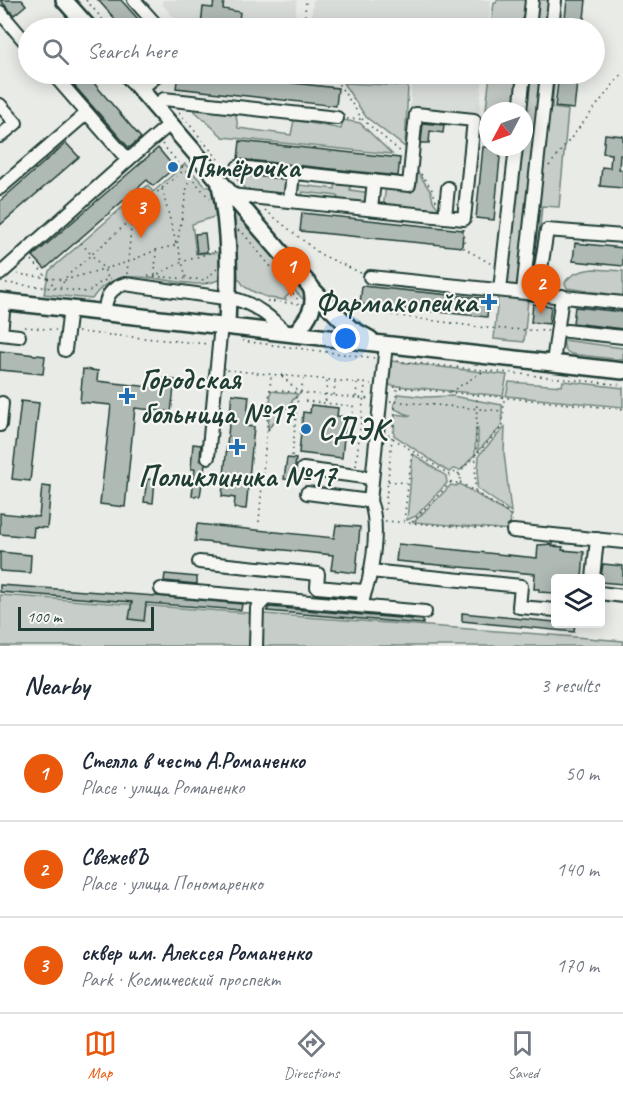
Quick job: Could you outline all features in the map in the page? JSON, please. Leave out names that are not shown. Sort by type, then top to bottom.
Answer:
[{"type":"main road","points":[[64,0],[80,18]]},
{"type":"main road","points":[[136,84],[162,103],[170,124],[311,287],[350,328],[383,349]]},
{"type":"main road","points":[[220,182],[226,216],[230,272],[224,325]]},
{"type":"main road","points":[[291,333],[309,316],[314,296],[311,287]]},
{"type":"main road","points":[[2,301],[291,333],[383,349],[623,371]]},
{"type":"street","points":[[134,0],[150,18]]},
{"type":"street","points":[[530,18],[532,0]]},
{"type":"street","points":[[553,18],[555,0]]},
{"type":"street","points":[[0,12],[18,33]]},
{"type":"street","points":[[62,84],[128,160]]},
{"type":"street","points":[[141,89],[147,84]]},
{"type":"street","points":[[521,102],[523,84]]},
{"type":"street","points":[[524,292],[546,84]]},
{"type":"street","points":[[162,103],[337,118]]},
{"type":"street","points":[[0,105],[16,123],[0,136]]},
{"type":"street","points":[[0,188],[87,113]]},
{"type":"street","points":[[230,195],[464,219],[474,120],[416,114],[409,185],[238,167]]},
{"type":"street","points":[[0,276],[25,250],[170,124]]},
{"type":"street","points":[[500,290],[515,156]]},
{"type":"street","points":[[290,201],[293,173]]},
{"type":"street","points":[[371,209],[374,181]]},
{"type":"street","points":[[445,216],[448,188]]},
{"type":"street","points":[[537,294],[547,230],[623,236]]},
{"type":"street","points":[[370,277],[623,303]]},
{"type":"street","points":[[105,312],[105,300],[109,294],[125,284],[228,298],[251,304],[291,333]]},
{"type":"street","points":[[553,363],[562,331],[562,296]]},
{"type":"street","points":[[2,301],[1,334],[21,331]]},
{"type":"street","points":[[65,350],[70,308]]},
{"type":"street","points":[[208,457],[219,345],[224,325]]},
{"type":"street","points":[[562,331],[623,337]]},
{"type":"street","points":[[362,606],[363,591],[368,581],[380,520],[370,501],[381,400],[383,349]]},
{"type":"street","points":[[0,425],[2,403]]},
{"type":"street","points":[[303,469],[372,478]]},
{"type":"street","points":[[308,493],[370,501]]},
{"type":"street","points":[[513,531],[623,542]]},
{"type":"street","points":[[594,574],[597,539]]},
{"type":"street","points":[[199,562],[318,574],[317,587],[363,591]]},
{"type":"street","points":[[370,571],[521,586],[519,607],[551,610]]},
{"type":"street","points":[[161,589],[426,612]]},
{"type":"street","points":[[605,594],[623,596]]},
{"type":"street","points":[[256,646],[257,609],[266,598]]},
{"type":"path","points":[[86,0],[101,18]]},
{"type":"path","points":[[305,18],[306,0]]},
{"type":"path","points":[[548,167],[623,72]]},
{"type":"path","points":[[339,84],[362,119],[412,161],[433,191],[435,201],[445,216]]},
{"type":"path","points":[[162,103],[220,161]]},
{"type":"path","points":[[337,118],[362,119]]},
{"type":"path","points":[[58,289],[91,254],[123,227],[132,213],[184,170]]},
{"type":"path","points":[[177,245],[189,176]]},
{"type":"path","points":[[162,188],[186,278]]},
{"type":"path","points":[[248,197],[320,254],[370,277]]},
{"type":"path","points":[[123,274],[127,274],[132,213]]},
{"type":"path","points":[[464,219],[464,248],[502,271]]},
{"type":"path","points":[[81,243],[104,269],[109,279]]},
{"type":"path","points":[[0,276],[65,280],[177,245]]},
{"type":"path","points":[[154,276],[182,262],[221,249]]},
{"type":"path","points":[[25,250],[58,289]]},
{"type":"path","points":[[154,276],[156,250]]},
{"type":"path","points":[[0,276],[58,289],[88,292],[117,276]]},
{"type":"path","points":[[145,276],[207,280]]},
{"type":"path","points":[[251,304],[269,300],[313,306]]},
{"type":"path","points":[[347,309],[486,328],[562,331]]},
{"type":"path","points":[[21,331],[67,331],[219,345],[234,340],[383,349],[485,370],[623,386]]},
{"type":"path","points":[[200,344],[201,338]]},
{"type":"path","points":[[217,370],[623,409]]},
{"type":"path","points":[[449,392],[485,370]]},
{"type":"path","points":[[259,522],[271,375]]},
{"type":"path","points":[[282,376],[300,394]]},
{"type":"path","points":[[292,456],[303,378]]},
{"type":"path","points":[[324,406],[327,380]]},
{"type":"path","points":[[334,396],[336,381]]},
{"type":"path","points":[[356,398],[357,383]]},
{"type":"path","points":[[355,475],[365,384]]},
{"type":"path","points":[[397,387],[387,481],[380,520],[513,531],[511,515],[460,482],[456,484],[451,482]]},
{"type":"path","points":[[270,390],[503,411]]},
{"type":"path","points":[[266,431],[300,394]]},
{"type":"path","points":[[475,492],[477,395]]},
{"type":"path","points":[[450,475],[458,474],[503,426],[504,398]]},
{"type":"path","points":[[305,401],[353,406],[352,434],[366,436]]},
{"type":"path","points":[[378,421],[392,437],[450,475],[451,482]]},
{"type":"path","points":[[404,522],[412,450]]},
{"type":"path","points":[[458,474],[460,482]]},
{"type":"path","points":[[387,481],[408,483]]},
{"type":"path","points":[[411,523],[451,482]]},
{"type":"shaded area","points":[[163,0],[297,0],[295,18],[174,18],[162,4]]},
{"type":"shaded area","points":[[313,0],[491,0],[489,18],[311,18]]},
{"type":"shaded area","points":[[497,0],[562,0],[560,18],[492,18],[494,3]]},
{"type":"shaded area","points":[[344,84],[408,86],[405,147],[366,117]]},
{"type":"shaded area","points":[[412,84],[482,84],[479,115],[410,108]]},
{"type":"shaded area","points":[[489,84],[554,84],[552,108],[568,110],[559,207],[542,206],[534,289],[529,289],[524,342],[494,339],[511,156],[533,156],[533,102],[487,102]]},
{"type":"shaded area","points":[[187,104],[235,109],[238,128],[291,135],[294,120],[341,129],[343,120],[360,123],[392,154],[223,137]]},
{"type":"shaded area","points":[[185,164],[206,187],[215,186],[220,215],[192,224],[196,254],[223,252],[222,278],[208,283],[191,284],[156,278],[120,278],[105,285],[92,299],[44,294],[49,271],[148,185],[153,192]]},
{"type":"shaded area","points":[[413,165],[443,215],[383,208],[386,186],[411,187]]},
{"type":"shaded area","points":[[227,167],[288,174],[285,199],[250,195]]},
{"type":"shaded area","points":[[336,179],[351,180],[350,190],[371,193],[370,208],[337,204],[338,196],[303,192],[301,200],[297,200],[299,185],[335,189]]},
{"type":"shaded area","points":[[233,210],[236,210],[308,294],[306,302],[294,290],[285,298],[286,300],[269,298],[245,287],[238,278]]},
{"type":"shaded area","points":[[593,269],[623,271],[623,296],[567,288],[565,283],[570,277],[581,271]]},
{"type":"shaded area","points":[[563,340],[623,348],[623,360],[571,354],[565,350]]},
{"type":"shaded area","points":[[391,361],[507,375],[503,396],[388,385]]},
{"type":"shaded area","points":[[563,381],[623,388],[623,407],[506,396],[509,382],[562,386]]},
{"type":"shaded area","points":[[271,391],[298,394],[268,429]]},
{"type":"shaded area","points":[[399,394],[426,397],[452,396],[502,405],[502,426],[478,451],[478,428],[476,428],[475,454],[461,470],[453,469],[449,472],[394,435],[395,414],[411,416],[395,409],[394,404]]},
{"type":"shaded area","points":[[505,427],[504,453],[511,512],[477,488],[479,455]]},
{"type":"shaded area","points":[[413,454],[446,476],[447,483],[416,516],[407,520]]},
{"type":"shaded area","points":[[460,484],[510,515],[511,530],[414,522],[451,485]]},
{"type":"shaded area","points":[[0,595],[539,634],[623,641],[623,646],[0,646]]},
{"type":"building","points":[[0,0],[22,0],[26,5],[14,15]]},
{"type":"building","points":[[98,0],[121,0],[137,18],[114,18]]},
{"type":"building","points":[[214,0],[224,0],[223,9],[240,12],[239,18],[202,18],[203,7],[213,8]]},
{"type":"building","points":[[567,0],[586,0],[584,18],[565,18]]},
{"type":"building","points":[[73,84],[95,84],[141,138],[129,148]]},
{"type":"building","points":[[177,84],[302,84],[338,88],[336,106],[176,88]]},
{"type":"building","points":[[558,84],[577,84],[574,109],[555,107]]},
{"type":"building","points":[[423,123],[444,125],[443,133],[430,131],[429,143],[421,143]]},
{"type":"building","points":[[605,134],[623,136],[623,155],[620,155],[619,169],[623,170],[623,188],[600,186],[602,167],[610,168],[611,154],[603,153]]},
{"type":"building","points":[[240,141],[400,158],[398,176],[238,159]]},
{"type":"building","points":[[66,143],[79,157],[0,225],[0,201]]},
{"type":"building","points":[[158,148],[173,169],[153,186],[147,180],[45,269],[33,256]]},
{"type":"building","points":[[482,156],[500,156],[494,220],[476,218]]},
{"type":"building","points":[[302,213],[463,230],[462,247],[300,231]]},
{"type":"building","points":[[205,233],[207,252],[197,253],[195,234]]},
{"type":"building","points":[[575,243],[623,248],[623,266],[573,261]]},
{"type":"building","points":[[362,286],[489,299],[487,317],[360,304]]},
{"type":"building","points":[[533,304],[551,306],[549,324],[531,322]]},
{"type":"building","points":[[575,307],[623,312],[623,329],[573,323]]},
{"type":"building","points":[[0,351],[45,356],[43,374],[0,370]]},
{"type":"building","points":[[83,369],[98,371],[97,381],[159,388],[160,378],[175,380],[171,412],[135,408],[125,507],[100,504],[111,405],[80,402]]},
{"type":"building","points":[[232,394],[249,396],[246,426],[254,427],[246,509],[234,508],[235,498],[222,496]]},
{"type":"building","points":[[21,401],[39,403],[30,481],[12,479]]},
{"type":"building","points":[[311,405],[338,408],[337,416],[346,417],[342,458],[299,453],[303,412],[310,413]]},
{"type":"building","points":[[193,444],[201,445],[200,460],[205,464],[200,496],[192,496],[195,469],[191,469]]},
{"type":"building","points":[[287,458],[296,459],[293,480],[284,479]]},
{"type":"building","points":[[147,479],[155,480],[153,503],[144,502]]},
{"type":"building","points":[[42,486],[51,487],[47,528],[34,527],[33,537],[0,534],[0,513],[39,517]]},
{"type":"building","points":[[197,524],[334,538],[336,525],[360,527],[356,573],[331,570],[333,555],[195,541]]},
{"type":"building","points":[[398,544],[537,558],[538,545],[553,544],[552,546],[563,547],[562,550],[584,552],[582,574],[551,574],[551,593],[539,592],[539,589],[534,589],[535,574],[396,561]]},
{"type":"building","points":[[0,552],[31,555],[30,573],[0,571]]},
{"type":"building","points":[[603,564],[623,566],[623,584],[605,582],[605,574],[601,574]]},
{"type":"building","points":[[165,574],[197,577],[197,584],[164,581]]},
{"type":"building","points":[[0,585],[242,604],[241,610],[146,603],[144,621],[129,619],[132,602],[0,592]]},
{"type":"building","points":[[269,607],[423,620],[423,624],[267,611]]},
{"type":"building","points":[[462,613],[551,622],[551,628],[574,628],[574,632],[462,621]]},
{"type":"place","name":"Пятёрочка","points":[[173,167]]},
{"type":"place","name":"сквер им. Алексея Романенко","points":[[141,238]]},
{"type":"place","name":"Стелла в честь А.Романенко","points":[[291,297]]},
{"type":"place","name":"Фармакопейка","points":[[489,302]]},
{"type":"place","name":"СвежевЪ","points":[[541,314]]},
{"type":"place","name":"Городская больница №17","points":[[127,396]]},
{"type":"place","name":"СДЭК","points":[[306,429]]},
{"type":"place","name":"Поликлиника №17","points":[[237,447]]}]
